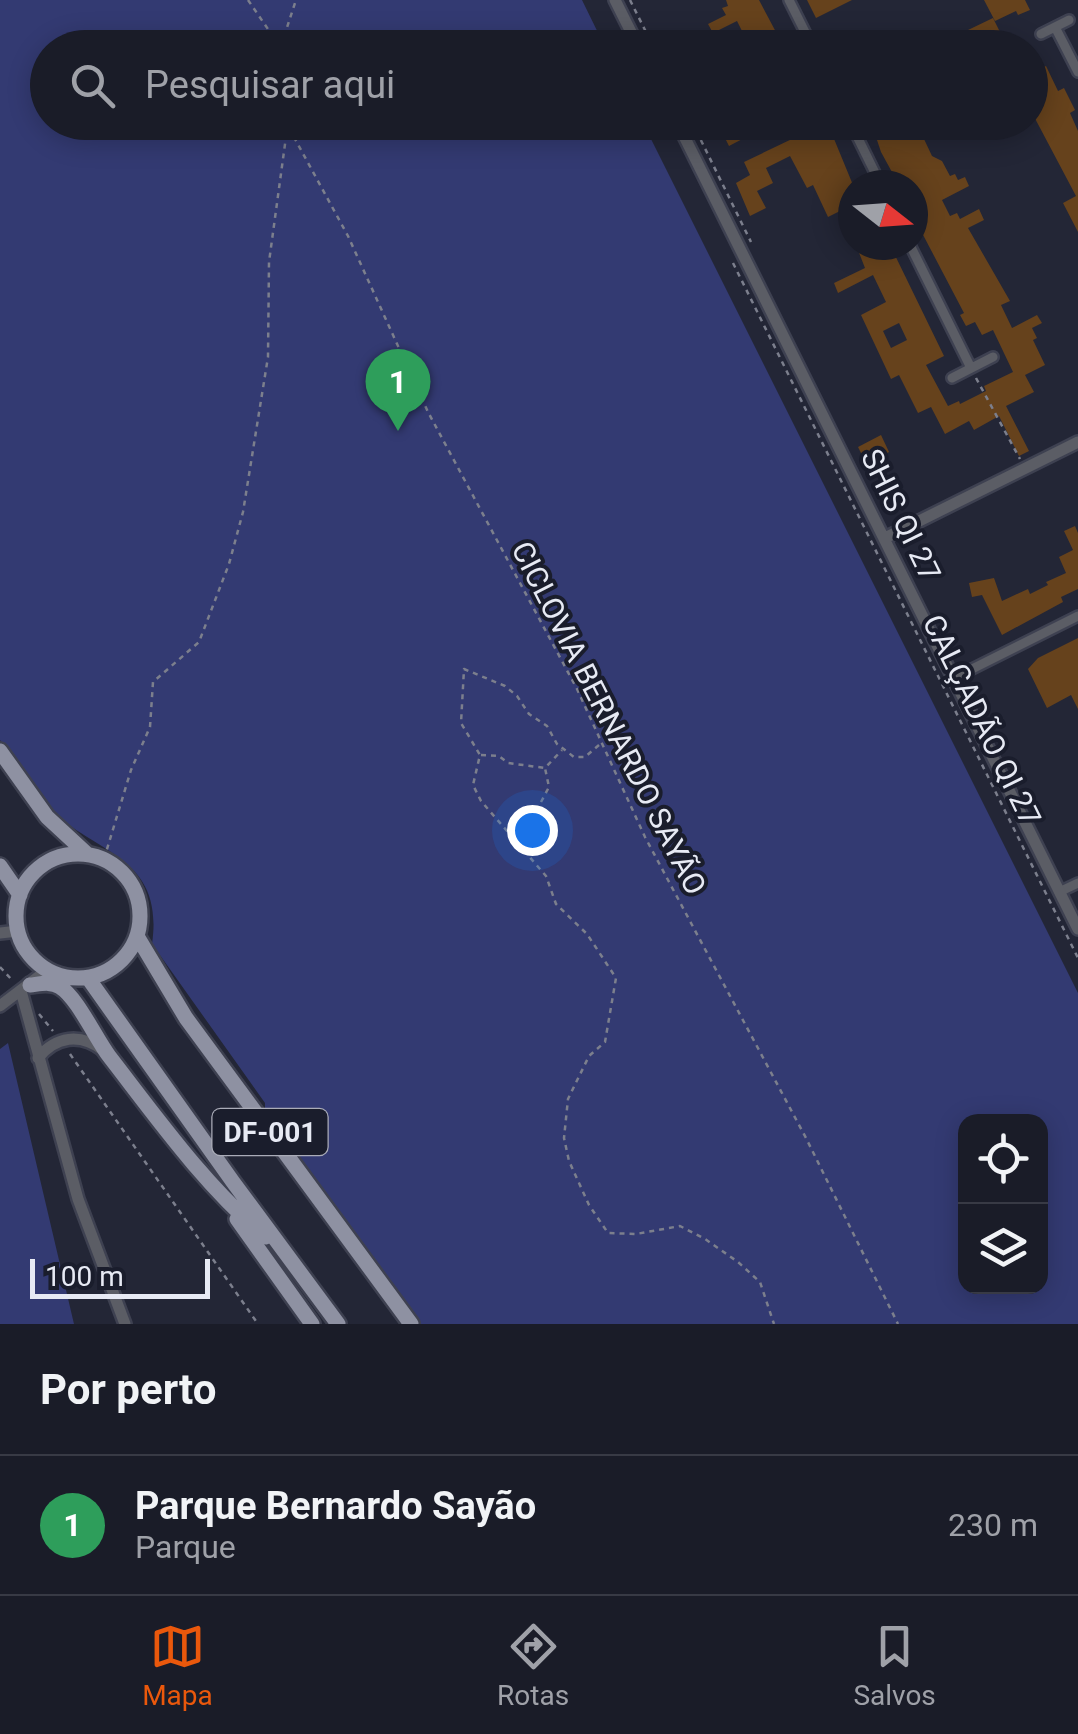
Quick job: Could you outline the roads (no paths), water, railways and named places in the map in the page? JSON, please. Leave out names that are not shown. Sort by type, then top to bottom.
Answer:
[{"type":"main road","name":"DF-001","points":[[0,751],[47,818],[96,857],[125,874],[140,910],[137,936],[186,1018],[411,1324]]},
{"type":"main road","points":[[96,857],[68,854],[48,862],[31,876],[20,895],[18,931],[28,954],[63,977],[88,978],[118,964],[137,936]]},
{"type":"main road","points":[[0,866],[20,895]]},
{"type":"main road","name":"DF-001","points":[[88,978],[338,1324]]},
{"type":"main road","points":[[26,988],[47,983],[64,989],[107,1053],[208,1179],[240,1216],[286,1254]]},
{"type":"main road","points":[[208,1179],[312,1324]]},
{"type":"street","points":[[615,0],[630,30]]},
{"type":"street","points":[[789,0],[803,30]]},
{"type":"street","points":[[1048,30],[1069,20]]},
{"type":"street","points":[[1055,27],[1078,72]]},
{"type":"street","name":"SHIS QI 27","points":[[686,140],[1078,929]]},
{"type":"street","points":[[859,140],[874,170]]},
{"type":"street","points":[[917,260],[971,368]]},
{"type":"street","points":[[952,378],[993,357]]},
{"type":"street","points":[[885,538],[1078,442]]},
{"type":"street","points":[[954,678],[1078,616]]},
{"type":"street","points":[[1060,892],[1078,883]]},
{"type":"street","points":[[0,934],[18,931]]},
{"type":"street","points":[[0,1006],[47,970]]},
{"type":"street","points":[[26,988],[38,1058],[78,1199],[125,1324]]},
{"type":"street","points":[[38,1058],[48,1045],[60,1040],[87,1040],[107,1053]]},
{"type":"place","name":"Parque Bernardo Sayão","points":[[398,431]]}]
